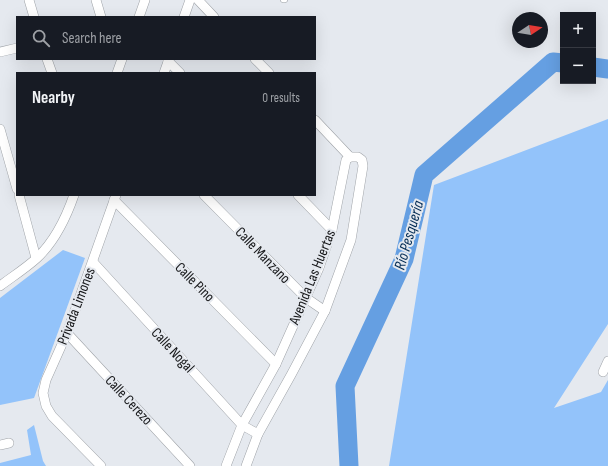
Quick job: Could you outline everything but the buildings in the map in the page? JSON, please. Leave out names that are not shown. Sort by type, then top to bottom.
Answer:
[{"type":"street","points":[[29,0],[34,16]]},
{"type":"street","points":[[96,0],[102,16]]},
{"type":"street","points":[[139,16],[145,0]]},
{"type":"street","points":[[184,16],[190,0]]},
{"type":"street","points":[[198,0],[213,16]]},
{"type":"street","points":[[0,52],[16,48]]},
{"type":"street","points":[[48,60],[52,72]]},
{"type":"street","points":[[115,60],[117,71]]},
{"type":"street","points":[[117,71],[122,60]]},
{"type":"street","points":[[164,72],[169,60],[179,72]]},
{"type":"street","points":[[256,60],[268,72]]},
{"type":"street","points":[[316,121],[350,157]]},
{"type":"street","points":[[0,129],[16,185]]},
{"type":"street","name":"Avenida Las Huertas","points":[[226,466],[242,425],[276,364],[319,268],[332,230],[346,160],[355,156],[362,160],[363,166],[351,240],[325,311],[258,434],[246,466]]},
{"type":"street","points":[[19,196],[36,258]]},
{"type":"street","points":[[0,286],[36,258],[55,237],[70,207],[74,196]]},
{"type":"street","name":"Calle Manzano","points":[[205,196],[306,298],[325,311]]},
{"type":"street","points":[[299,196],[332,230]]},
{"type":"street","name":"Privada Limones","points":[[101,466],[52,416],[46,406],[43,393],[46,380],[67,333],[115,198]]},
{"type":"street","name":"Calle Pino","points":[[115,198],[276,364]]},
{"type":"street","name":"Calle Nogal","points":[[93,262],[242,425],[258,434]]},
{"type":"street","name":"Calle Cerezo","points":[[67,333],[190,466]]},
{"type":"street","points":[[603,372],[608,361]]},
{"type":"shaded area","points":[[608,119],[608,324],[554,408],[601,392],[608,380],[608,466],[389,466],[434,185]]},
{"type":"shaded area","points":[[63,250],[85,258],[34,398],[0,405],[0,298]]},
{"type":"shaded area","points":[[34,425],[43,461],[46,466],[0,466],[0,463],[31,455],[27,430]]},
{"type":"waterway","name":"Río Pesquería","points":[[349,466],[345,386],[404,259],[424,175],[553,62],[560,63]]},
{"type":"waterway","name":"Río Pesquería","points":[[596,67],[608,69]]}]
